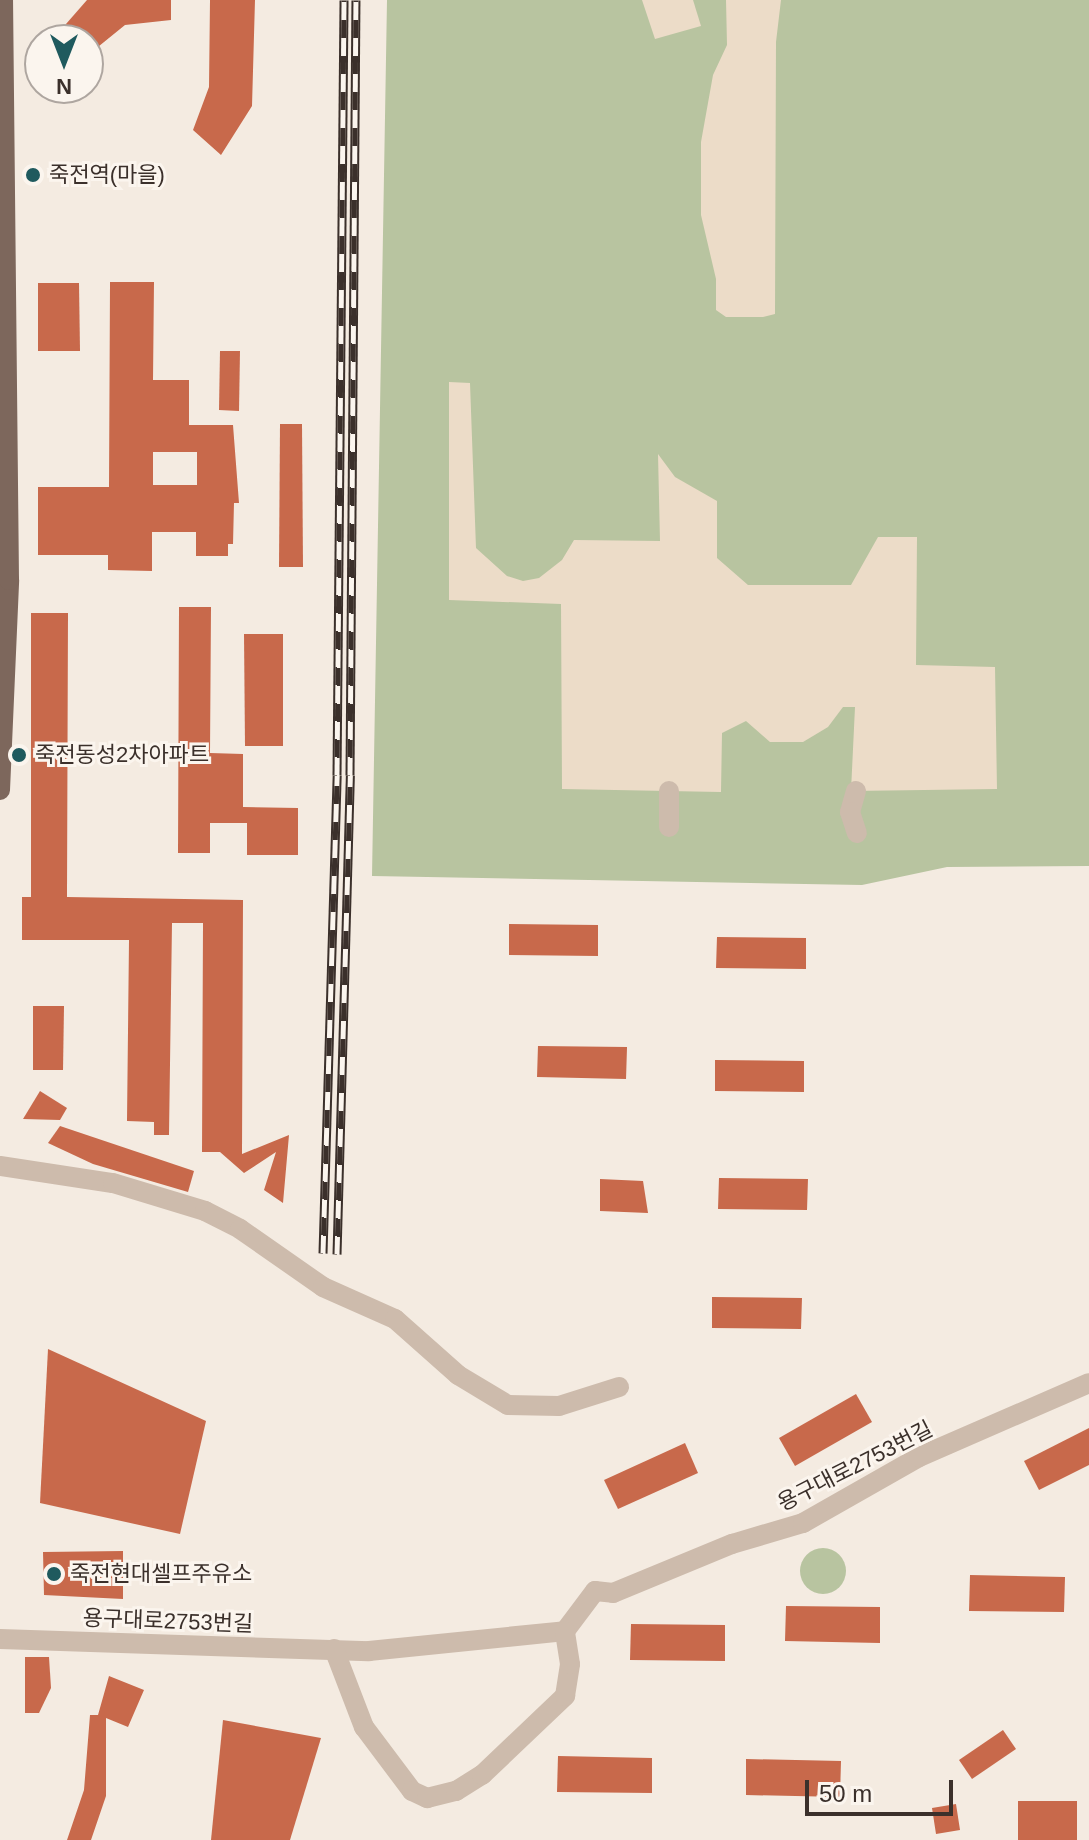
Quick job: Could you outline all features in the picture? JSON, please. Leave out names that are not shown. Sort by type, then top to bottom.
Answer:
[{"type":"main road","points":[[0,790],[9,580],[3,0]]},
{"type":"street","points":[[669,791],[669,827]]},
{"type":"street","points":[[856,791],[850,812],[857,833]]},
{"type":"street","points":[[0,1166],[113,1183],[205,1211],[323,1287],[395,1319],[458,1375],[508,1405],[559,1406],[619,1387]]},
{"type":"street","name":"용구대로2753번길","points":[[0,1639],[393,1651],[565,1631],[595,1591],[613,1593],[732,1544],[803,1523],[919,1457],[1089,1383]]},
{"type":"street","points":[[334,1649],[364,1727],[412,1791],[427,1798],[456,1791],[482,1775],[565,1696],[570,1664],[565,1631]]},
{"type":"green space","points":[[387,0],[1089,0],[1089,866],[947,867],[862,885],[372,876]]},
{"type":"green space","points":[[823,1548],[839,1555],[846,1571],[839,1587],[823,1594],[807,1587],[800,1571],[807,1555]]},
{"type":"shaded area","points":[[642,0],[693,0],[701,26],[655,39]]},
{"type":"shaded area","points":[[726,0],[781,0],[776,42],[775,314],[763,317],[726,317],[716,310],[716,279],[701,215],[701,142],[713,75],[727,45]]},
{"type":"shaded area","points":[[449,382],[470,383],[476,548],[507,576],[523,581],[539,578],[562,560],[574,540],[660,541],[658,454],[675,477],[717,501],[717,558],[748,585],[851,585],[878,537],[917,537],[916,665],[995,667],[997,789],[851,791],[855,707],[843,707],[828,727],[803,742],[770,742],[746,721],[722,733],[721,792],[562,789],[561,604],[449,600]]},
{"type":"building","points":[[87,0],[171,0],[171,20],[125,25],[104,42],[104,24],[66,24]]},
{"type":"building","points":[[210,0],[255,0],[252,106],[221,155],[193,130],[209,87]]},
{"type":"building","points":[[110,282],[154,282],[153,380],[189,380],[189,425],[233,425],[239,503],[234,503],[233,544],[228,544],[228,556],[196,556],[196,532],[152,532],[152,571],[108,570],[108,555],[38,555],[38,487],[109,487]],"holes":[[[153,452],[197,452],[197,485],[153,485]]]},
{"type":"building","points":[[38,283],[79,283],[80,351],[38,351]]},
{"type":"building","points":[[220,351],[240,351],[239,411],[219,410]]},
{"type":"building","points":[[280,424],[302,424],[303,567],[279,567]]},
{"type":"building","points":[[179,607],[211,607],[210,753],[243,754],[243,807],[298,808],[298,855],[247,855],[247,823],[210,823],[210,853],[178,853]]},
{"type":"building","points":[[31,613],[68,613],[67,897],[243,900],[242,1154],[289,1135],[283,1203],[264,1190],[276,1152],[244,1173],[220,1152],[202,1152],[203,923],[172,923],[169,1135],[154,1135],[154,1122],[127,1121],[129,940],[22,940],[22,897],[31,897]]},
{"type":"building","points":[[244,634],[283,634],[283,746],[245,746]]},
{"type":"building","points":[[509,924],[598,925],[598,956],[509,955]]},
{"type":"building","points":[[717,937],[806,938],[806,969],[716,968]]},
{"type":"building","points":[[33,1006],[64,1006],[63,1070],[33,1070]]},
{"type":"building","points":[[538,1046],[627,1047],[626,1079],[537,1077]]},
{"type":"building","points":[[715,1060],[804,1061],[804,1092],[715,1091]]},
{"type":"building","points":[[40,1091],[67,1108],[60,1120],[23,1119]]},
{"type":"building","points":[[60,1126],[194,1171],[188,1192],[93,1164],[48,1143]]},
{"type":"building","points":[[719,1178],[808,1179],[807,1210],[718,1209]]},
{"type":"building","points":[[600,1179],[643,1181],[648,1213],[600,1211]]},
{"type":"building","points":[[712,1297],[802,1298],[801,1329],[712,1328]]},
{"type":"building","points":[[48,1349],[206,1421],[180,1534],[40,1503]]},
{"type":"building","points":[[856,1394],[872,1422],[795,1466],[779,1438]]},
{"type":"building","points":[[1089,1428],[1089,1465],[1039,1490],[1024,1461]]},
{"type":"building","points":[[685,1443],[698,1473],[618,1509],[604,1480]]},
{"type":"building","points":[[123,1551],[123,1599],[44,1595],[43,1552]]},
{"type":"building","points":[[970,1575],[1065,1577],[1064,1612],[969,1611]]},
{"type":"building","points":[[786,1606],[880,1607],[880,1643],[785,1641]]},
{"type":"building","points":[[631,1624],[725,1625],[725,1661],[630,1660]]},
{"type":"building","points":[[25,1657],[49,1657],[51,1688],[39,1713],[25,1713]]},
{"type":"building","points":[[109,1676],[144,1690],[128,1727],[106,1718],[106,1796],[91,1840],[67,1840],[84,1790],[90,1715],[98,1715]]},
{"type":"building","points":[[223,1720],[321,1738],[290,1840],[211,1840]]},
{"type":"building","points":[[1003,1730],[1016,1749],[972,1779],[959,1760]]},
{"type":"building","points":[[558,1756],[652,1758],[652,1793],[557,1792]]},
{"type":"building","points":[[746,1759],[841,1761],[840,1797],[746,1795]]},
{"type":"building","points":[[1018,1801],[1077,1801],[1077,1840],[1018,1840]]},
{"type":"building","points":[[956,1804],[960,1830],[936,1834],[932,1808]]},
{"type":"railway","points":[[323,1253],[337,775],[344,0]]},
{"type":"railway","points":[[337,1254],[350,775],[356,0]]},
{"type":"place","name":"죽전역(마을)","points":[[33,175]]},
{"type":"place","name":"죽전동성2차아파트","points":[[19,755]]},
{"type":"place","name":"죽전현대셀프주유소","points":[[54,1574]]}]
